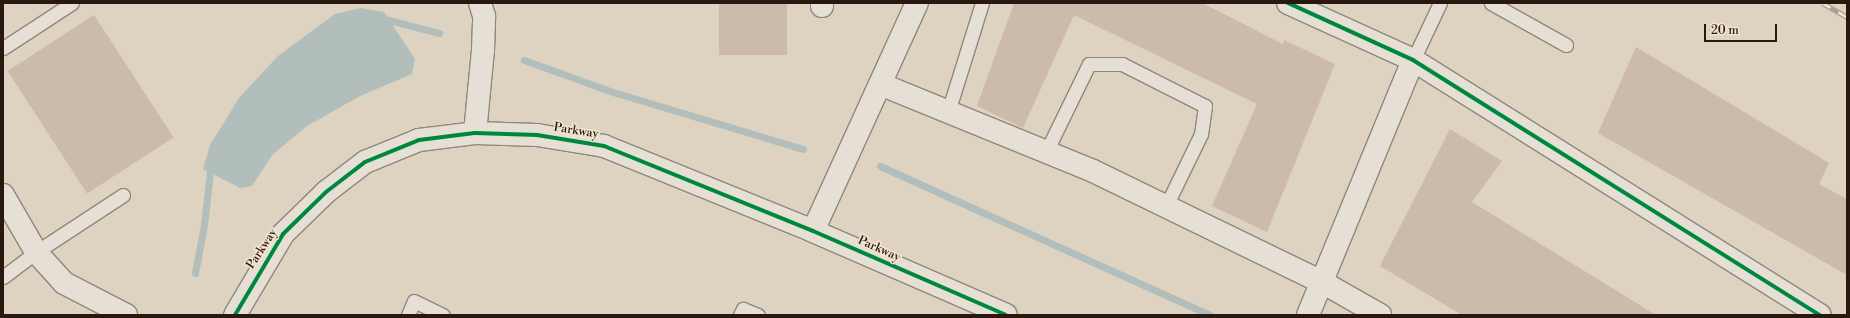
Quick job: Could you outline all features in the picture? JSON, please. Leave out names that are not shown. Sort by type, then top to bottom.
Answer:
[{"type":"street","points":[[475,133],[484,50],[484,16],[480,3]]},
{"type":"street","points":[[813,231],[917,3]]},
{"type":"street","points":[[1288,3],[1413,60],[1820,315]]},
{"type":"street","points":[[1308,315],[1413,60]]},
{"type":"street","points":[[880,84],[1094,171],[1322,282],[1380,315]]},
{"type":"street","name":"Parkway","points":[[235,315],[283,234],[326,192],[354,170],[365,162],[419,140],[475,133],[537,135],[604,146],[813,231],[1006,315]]},
{"type":"street","points":[[3,195],[36,252],[64,283],[126,315]]},
{"type":"lane","points":[[3,48],[72,3]]},
{"type":"lane","points":[[948,112],[982,3]]},
{"type":"lane","points":[[1413,60],[1440,3]]},
{"type":"lane","points":[[1491,3],[1566,44]]},
{"type":"lane","points":[[1046,152],[1089,64],[1122,64],[1205,106],[1201,134],[1166,206]]},
{"type":"lane","points":[[3,277],[36,252],[123,195]]},
{"type":"lane","points":[[408,315],[414,301],[443,315]]},
{"type":"lane","points":[[740,315],[743,309],[758,315]]},
{"type":"shaded area","points":[[360,8],[384,12],[415,59],[412,74],[360,96],[307,126],[273,154],[252,186],[240,188],[203,169],[210,145],[239,98],[278,56],[335,14]]},
{"type":"building","points":[[719,3],[787,3],[787,55],[719,55]]},
{"type":"building","points":[[1014,3],[1202,3],[1283,44],[1284,40],[1335,64],[1267,232],[1212,206],[1257,104],[1074,15],[1023,128],[977,106]]},
{"type":"building","points":[[94,15],[174,137],[87,194],[8,71]]},
{"type":"building","points":[[1636,47],[1829,163],[1819,184],[1847,199],[1847,275],[1598,133]]},
{"type":"building","points":[[1450,129],[1502,161],[1472,202],[1656,315],[1462,315],[1380,266]]},
{"type":"waterway","points":[[381,21],[389,20],[439,33]]},
{"type":"waterway","points":[[524,60],[613,92],[803,149]]},
{"type":"waterway","points":[[195,273],[204,225],[210,172],[214,163]]},
{"type":"waterway","points":[[880,166],[1210,315]]},
{"type":"railway","points":[[1823,3],[1847,17]]},
{"type":"cycle path","points":[[1288,3],[1413,60],[1820,315]]},
{"type":"cycle path","points":[[235,315],[283,234],[326,192],[365,162],[419,140],[475,133],[537,135],[604,146],[813,231],[1006,315]]}]
